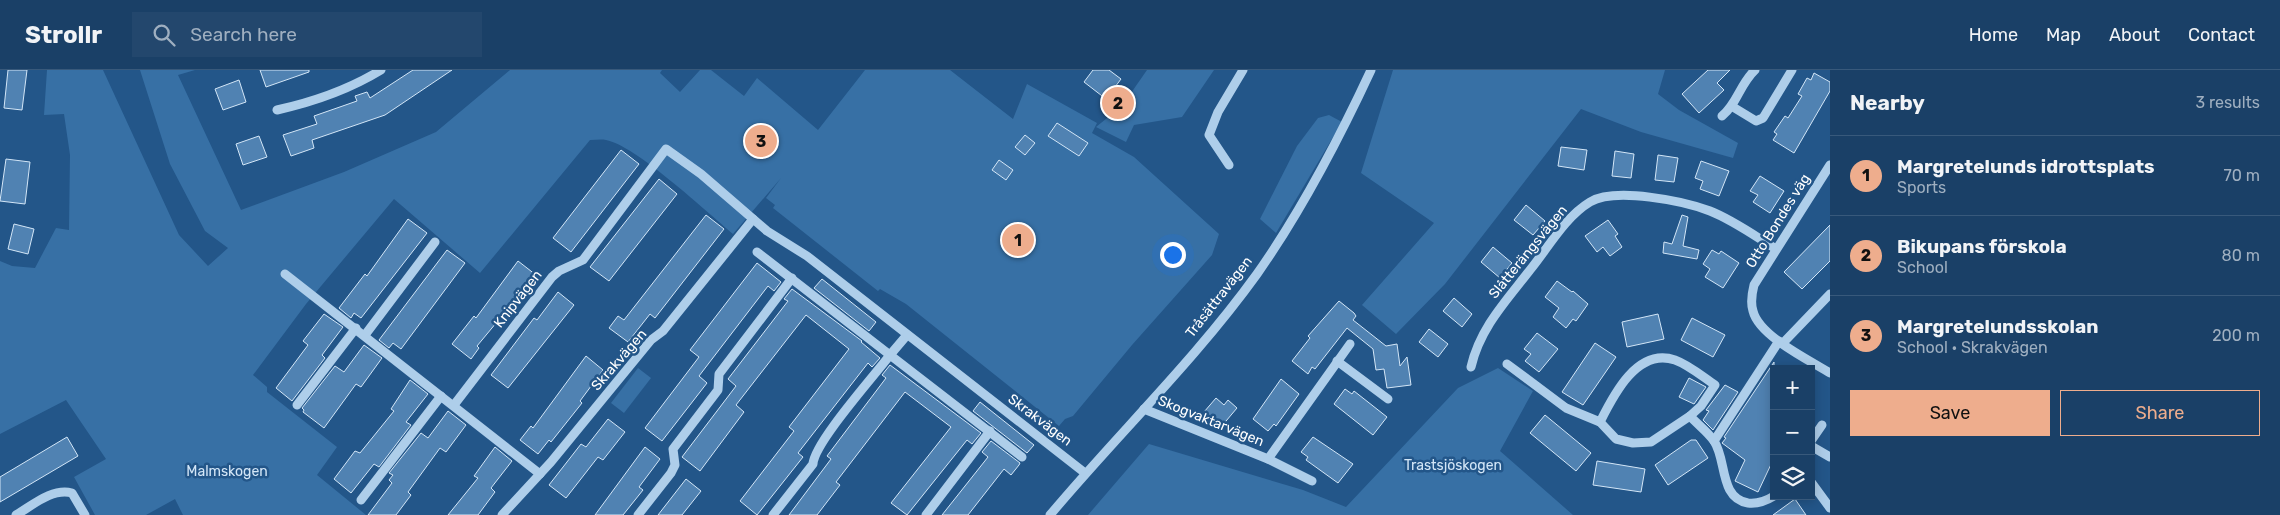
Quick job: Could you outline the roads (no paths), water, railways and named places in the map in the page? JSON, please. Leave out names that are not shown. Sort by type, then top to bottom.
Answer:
[{"type":"street","points":[[277,110],[305,104],[358,83],[381,70]]},
{"type":"street","points":[[1229,164],[1209,135],[1218,112],[1243,70]]},
{"type":"street","name":"Tråsättravägen","points":[[1050,515],[1210,333],[1256,274],[1294,218],[1330,156],[1371,70]]},
{"type":"street","points":[[1722,116],[1734,107],[1736,96],[1755,70]]},
{"type":"street","points":[[1734,107],[1756,120],[1763,118],[1792,70]]},
{"type":"street","name":"Skrakvägen","points":[[666,149],[701,174],[767,231],[807,256],[1085,473]]},
{"type":"street","name":"Knipvägen","points":[[454,405],[552,278],[559,272],[583,260],[666,149]]},
{"type":"street","name":"Otto Bondes väg","points":[[1830,165],[1754,285],[1751,298],[1753,312],[1759,323],[1781,342],[1830,373]]},
{"type":"street","name":"Slåtterängsvägen","points":[[1471,367],[1474,352],[1494,315],[1568,221],[1590,202],[1602,198],[1632,196],[1683,202],[1711,211],[1776,249]]},
{"type":"street","name":"Skrakvägen","points":[[506,514],[651,340],[663,332],[753,218]]},
{"type":"street","points":[[365,335],[435,242]]},
{"type":"street","points":[[757,252],[1022,457]]},
{"type":"street","points":[[285,274],[540,474]]},
{"type":"street","points":[[638,515],[671,473],[675,465],[673,449],[718,390],[719,374],[792,278]]},
{"type":"street","points":[[1714,441],[1781,342],[1830,294]]},
{"type":"street","points":[[297,405],[356,328]]},
{"type":"street","points":[[774,515],[813,464],[814,455],[907,334]]},
{"type":"street","name":"Skogvaktarvägen","points":[[1268,459],[1350,344]]},
{"type":"street","points":[[1507,364],[1566,408],[1600,422],[1616,439],[1633,444],[1650,442],[1690,416],[1701,406],[1715,385],[1674,360],[1656,360],[1640,366],[1625,378],[1600,422]]},
{"type":"street","points":[[1337,361],[1388,399]]},
{"type":"street","points":[[360,500],[441,396]]},
{"type":"street","name":"Skogvaktarvägen","points":[[1144,409],[1268,459],[1312,481]]},
{"type":"street","points":[[1690,416],[1714,441],[1726,481],[1736,497],[1742,502],[1751,503],[1770,498]]},
{"type":"street","points":[[1815,435],[1822,425]]},
{"type":"street","points":[[926,515],[990,431]]},
{"type":"street","points":[[1815,448],[1830,457]]},
{"type":"street","points":[[1815,487],[1830,508]]},
{"type":"street","points":[[16,515],[56,492],[64,491],[72,493],[85,515]]},
{"type":"place","name":"Bikupans förskola","points":[[1118,103]]},
{"type":"place","name":"Margretelundsskolan","points":[[761,141]]},
{"type":"place","name":"Margretelunds idrottsplats","points":[[1018,240]]},
{"type":"park label","name":"Trastsjöskogen","points":[[1453,465]]},
{"type":"park label","name":"Malmskogen","points":[[227,471]]}]
